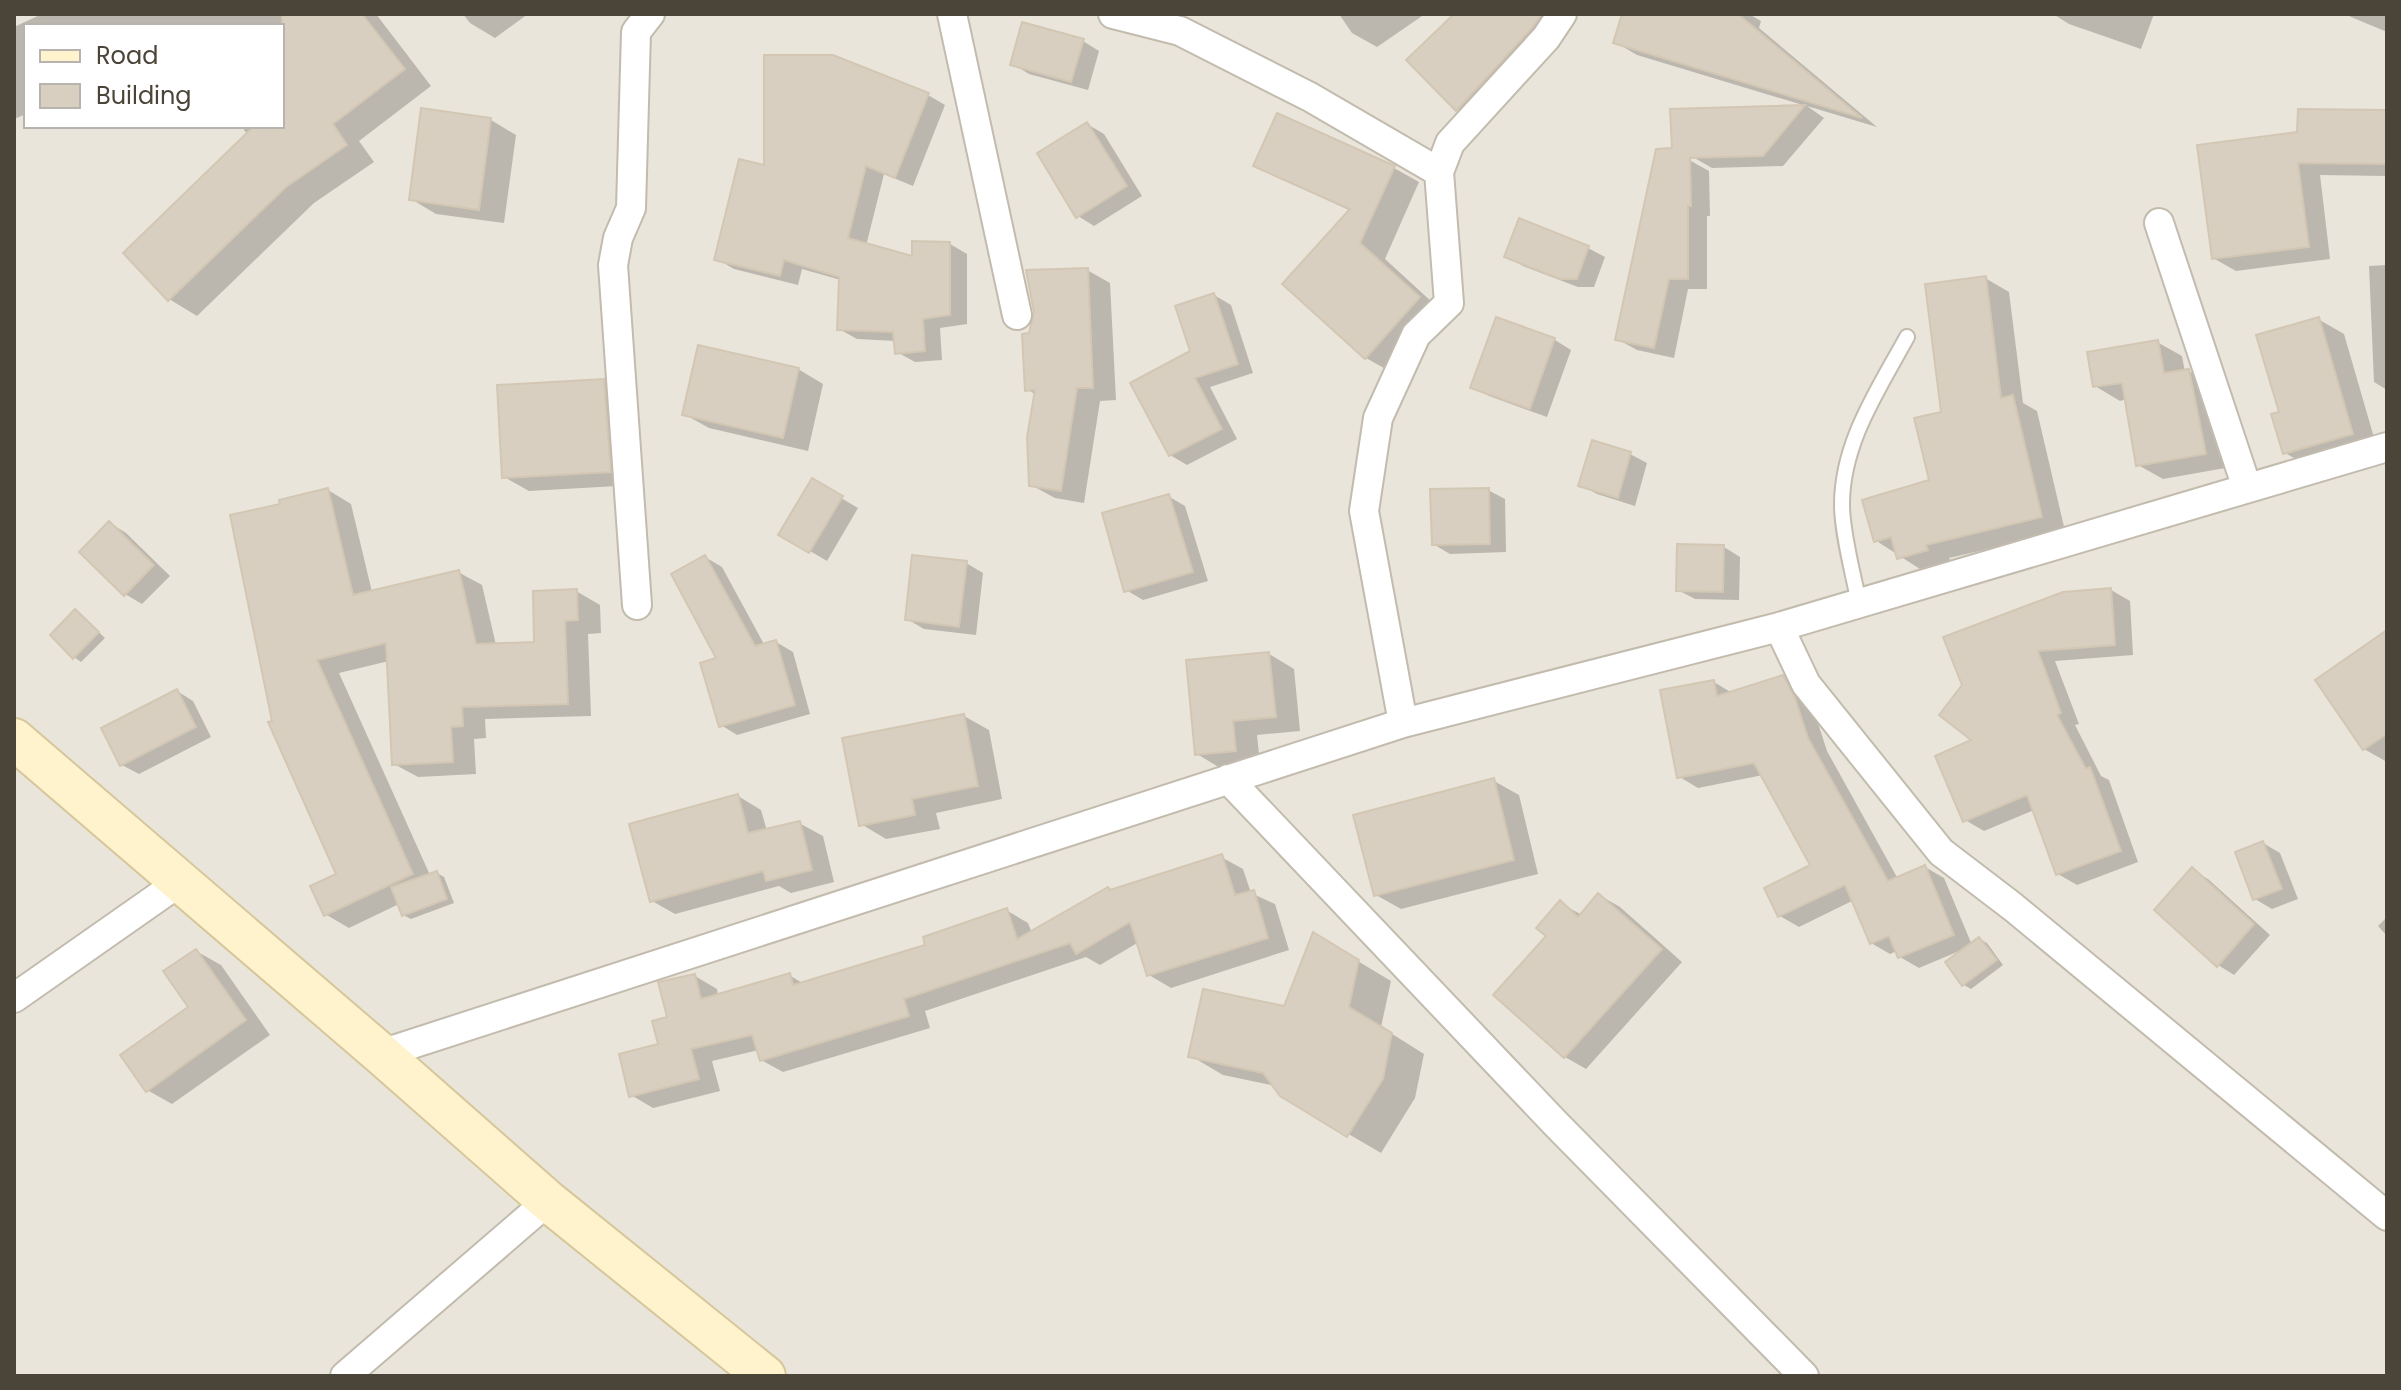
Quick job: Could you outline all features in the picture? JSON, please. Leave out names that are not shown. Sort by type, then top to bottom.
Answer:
[{"type":"street","points":[[637,605],[613,265],[618,238],[631,208],[636,32],[650,14]]},
{"type":"street","points":[[952,14],[1017,315]]},
{"type":"street","points":[[1113,14],[1180,31],[1310,97],[1439,172]]},
{"type":"street","points":[[1403,723],[1364,511],[1378,418],[1416,335],[1449,303],[1439,172],[1450,143],[1546,38],[1562,14]]},
{"type":"street","points":[[2159,223],[2247,488]]},
{"type":"street","points":[[381,1054],[1403,723],[1779,627],[2247,488],[2386,450]]},
{"type":"street","points":[[1779,627],[1806,684],[1941,852],[2013,907],[2387,1216]]},
{"type":"street","points":[[14,739],[742,1368]]},
{"type":"street","points":[[1228,779],[1555,1123],[1804,1376]]},
{"type":"street","points":[[14,998],[181,881]]},
{"type":"street","points":[[345,1376],[548,1201]]},
{"type":"lane","points":[[1859,604],[1842,509],[1844,471],[1859,426],[1907,337]]},
{"type":"shaded area","points":[[14,14],[2387,14],[2387,1376],[14,1376]]},
{"type":"building","points":[[282,14],[362,14],[405,69],[333,124],[347,145],[286,187],[168,301],[123,253],[252,128],[284,128]]},
{"type":"building","points":[[1454,14],[1542,14],[1456,111],[1406,60]]},
{"type":"building","points":[[1622,14],[1738,14],[1862,118],[1613,43]]},
{"type":"building","points":[[1022,22],[1084,39],[1071,82],[1010,65]]},
{"type":"building","points":[[764,55],[833,55],[929,93],[895,178],[866,166],[848,238],[912,256],[912,241],[950,242],[950,315],[923,319],[925,351],[895,354],[893,332],[837,330],[839,277],[784,260],[780,276],[714,260],[739,159],[764,165]]},
{"type":"building","points":[[1805,105],[1763,156],[1690,158],[1688,279],[1669,279],[1654,348],[1615,340],[1656,149],[1672,148],[1670,109]]},
{"type":"building","points":[[421,108],[491,118],[479,210],[409,200]]},
{"type":"building","points":[[2298,109],[2387,110],[2387,164],[2298,163],[2309,247],[2212,259],[2197,145],[2297,132]]},
{"type":"building","points":[[1277,113],[1395,166],[1360,243],[1420,297],[1365,359],[1282,284],[1350,209],[1253,166]]},
{"type":"building","points":[[1087,122],[1127,186],[1076,218],[1037,153]]},
{"type":"building","points":[[1519,218],[1589,246],[1577,279],[1560,279],[1504,257]]},
{"type":"building","points":[[1088,268],[1093,388],[1077,388],[1061,491],[1029,486],[1027,437],[1035,390],[1025,391],[1022,334],[1029,333],[1034,312],[1026,270]]},
{"type":"building","points":[[1986,276],[2001,398],[2013,395],[2042,517],[1926,545],[1928,550],[1897,559],[1891,537],[1874,542],[1862,500],[1929,480],[1914,418],[1941,412],[1925,284]]},
{"type":"building","points":[[1214,293],[1238,364],[1195,378],[1222,429],[1169,456],[1130,383],[1190,351],[1175,306]]},
{"type":"building","points":[[1496,317],[1555,338],[1530,409],[1470,388]]},
{"type":"building","points":[[2319,317],[2353,434],[2283,454],[2271,414],[2279,412],[2256,335]]},
{"type":"building","points":[[2158,340],[2164,373],[2189,369],[2206,454],[2136,466],[2122,383],[2093,387],[2087,352]]},
{"type":"building","points":[[698,345],[799,368],[783,438],[682,415]]},
{"type":"building","points":[[604,379],[611,472],[502,478],[497,385]]},
{"type":"building","points":[[1592,440],[1631,452],[1618,498],[1578,486]]},
{"type":"building","points":[[812,478],[843,496],[809,553],[778,535]]},
{"type":"building","points":[[328,488],[353,595],[459,570],[476,644],[534,642],[533,591],[577,589],[578,620],[565,621],[568,704],[462,707],[463,726],[451,727],[453,762],[392,765],[386,643],[317,660],[413,874],[324,916],[310,886],[336,874],[268,722],[272,721],[230,515],[280,504],[279,500]]},
{"type":"building","points":[[1489,488],[1490,544],[1432,545],[1430,489]]},
{"type":"building","points":[[1169,494],[1193,572],[1124,592],[1102,513]]},
{"type":"building","points":[[109,521],[154,565],[124,596],[79,552]]},
{"type":"building","points":[[1677,544],[1724,545],[1723,592],[1676,591]]},
{"type":"building","points":[[705,555],[755,646],[776,640],[795,705],[719,727],[700,663],[716,658],[671,574]]},
{"type":"building","points":[[912,555],[967,561],[959,627],[905,620]]},
{"type":"building","points":[[2111,588],[2115,645],[2038,651],[2061,713],[2057,715],[2086,769],[2090,767],[2121,851],[2056,875],[2027,795],[1963,822],[1935,756],[1971,740],[1939,715],[1962,685],[1943,637],[2063,592]]},
{"type":"building","points":[[75,609],[99,632],[73,659],[50,635]]},
{"type":"building","points":[[2387,630],[2387,734],[2363,750],[2315,680]]},
{"type":"building","points":[[1269,652],[1276,717],[1233,721],[1236,751],[1195,755],[1186,660]]},
{"type":"building","points":[[1783,675],[1795,698],[1808,738],[1888,881],[1925,865],[1954,935],[1898,958],[1889,936],[1870,944],[1845,885],[1778,917],[1764,888],[1810,865],[1754,763],[1677,778],[1660,690],[1714,680],[1717,696]]},
{"type":"building","points":[[177,689],[196,727],[120,766],[101,728]]},
{"type":"building","points":[[964,714],[978,786],[912,799],[915,815],[859,826],[842,738]]},
{"type":"building","points":[[1494,778],[1514,860],[1374,896],[1353,815]]},
{"type":"building","points":[[738,794],[748,833],[800,821],[812,870],[766,881],[763,871],[650,902],[629,824]]},
{"type":"building","points":[[2263,841],[2282,889],[2253,900],[2235,852]]},
{"type":"building","points":[[1222,854],[1235,895],[1254,890],[1268,938],[1147,976],[1130,922],[1076,954],[1070,943],[904,999],[909,1016],[760,1061],[752,1035],[691,1049],[699,1079],[629,1097],[619,1054],[658,1044],[652,1021],[667,1017],[658,982],[695,974],[701,999],[790,973],[793,985],[925,945],[923,937],[1007,908],[1017,939],[1108,887],[1110,890]]},
{"type":"building","points":[[2192,867],[2254,924],[2217,967],[2154,910]]},
{"type":"building","points":[[437,871],[447,899],[402,916],[391,887]]},
{"type":"building","points":[[1598,893],[1662,949],[1564,1058],[1493,995],[1546,936],[1536,928],[1560,900],[1578,917]]},
{"type":"building","points":[[1313,932],[1359,960],[1349,1007],[1392,1033],[1383,1079],[1347,1137],[1280,1096],[1263,1073],[1188,1057],[1203,989],[1284,1006]]},
{"type":"building","points":[[1979,937],[1997,960],[1962,986],[1945,962]]},
{"type":"building","points":[[196,949],[246,1020],[146,1092],[120,1055],[188,1007],[163,971]]}]
